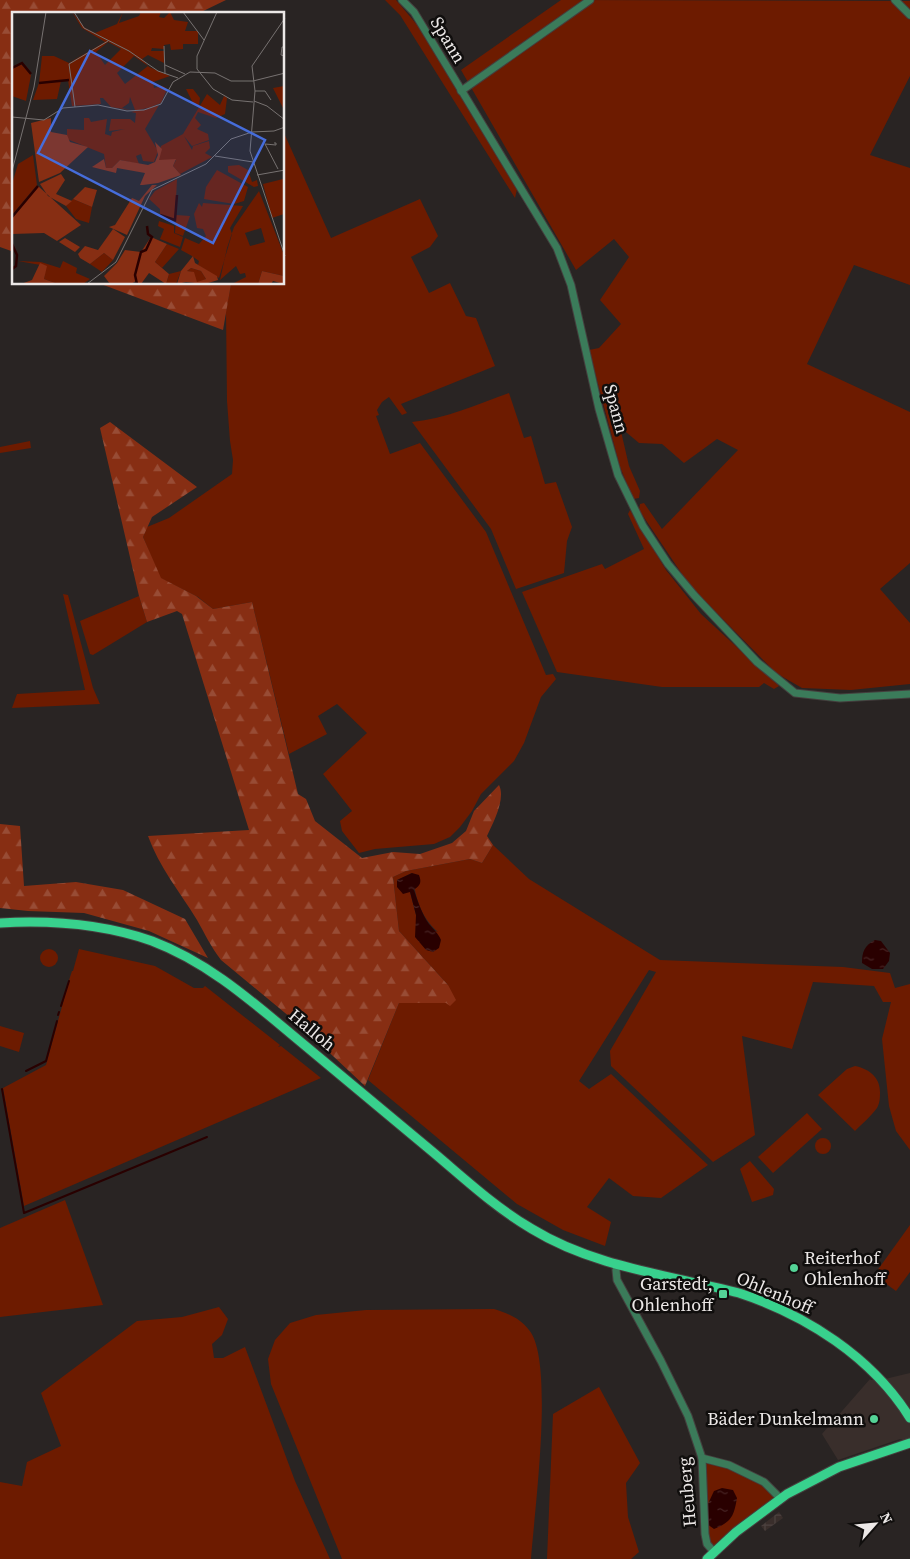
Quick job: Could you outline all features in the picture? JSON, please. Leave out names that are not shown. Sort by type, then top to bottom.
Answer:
[{"type":"main road","name":"Halloh","points":[[0,923],[70,923],[98,927],[151,941],[210,970],[247,997],[500,1208],[530,1228],[567,1248]]},
{"type":"main road","name":"Ohlenhoff","points":[[567,1248],[618,1265],[739,1293],[755,1298],[797,1318],[823,1332],[856,1357],[884,1385],[910,1418]]},
{"type":"main road","points":[[710,1556],[736,1532],[780,1498],[839,1468],[910,1443]]},
{"type":"street","name":"Spann","points":[[402,0],[414,12],[460,91],[557,248],[571,285],[599,408],[618,474],[643,526],[668,564],[694,595],[757,662],[795,693],[840,698],[910,694]]},
{"type":"street","points":[[460,91],[590,0]]},
{"type":"street","points":[[895,0],[910,15]]},
{"type":"street","name":"Heuberg","points":[[618,1265],[616,1270],[617,1280],[661,1361],[688,1416],[702,1458],[705,1534],[710,1556]]},
{"type":"street","points":[[702,1458],[729,1465],[764,1482],[780,1498]]},
{"type":"shaded area","points":[[385,0],[396,0],[418,26],[517,189],[515,198],[400,15]]},
{"type":"shaded area","points":[[561,0],[910,1],[910,76],[870,155],[910,168],[910,285],[854,265],[807,364],[910,412],[910,563],[880,589],[910,623],[910,684],[851,690],[802,688],[776,673],[690,586],[639,510],[640,504],[644,503],[662,529],[738,450],[717,439],[684,463],[662,444],[639,443],[620,427],[629,466],[640,491],[639,498],[633,499],[620,467],[589,350],[599,348],[621,324],[600,300],[629,257],[614,239],[576,270],[461,70]]},
{"type":"shaded area","points":[[285,135],[331,238],[420,199],[438,236],[430,247],[411,257],[429,293],[450,283],[466,316],[476,318],[495,366],[401,404],[407,413],[402,415],[389,397],[382,402],[377,410],[379,415],[376,416],[390,454],[420,443],[486,532],[546,675],[553,674],[556,679],[541,697],[524,743],[514,761],[481,794],[472,811],[460,827],[450,837],[434,844],[375,849],[359,853],[342,831],[340,821],[352,811],[323,774],[367,733],[337,704],[318,716],[327,734],[289,754],[252,602],[213,609],[198,597],[160,578],[143,537],[147,527],[169,518],[232,474],[233,460],[227,401],[226,311],[231,285],[285,285]]},
{"type":"shaded area","points":[[509,393],[524,438],[531,436],[545,484],[556,482],[572,527],[567,541],[564,573],[516,589],[491,529],[412,422],[449,414]]},
{"type":"shaded area","points":[[30,441],[31,448],[0,453],[0,447]]},
{"type":"shaded area","points":[[630,510],[666,570],[701,614],[779,686],[774,689],[764,683],[759,687],[662,687],[557,672],[522,592],[602,564],[605,569],[644,549],[628,514]]},
{"type":"shaded area","points":[[63,594],[68,595],[93,688],[100,704],[12,708],[17,694],[85,690]]},
{"type":"shaded area","points":[[139,596],[147,622],[93,655],[90,654],[80,621]]},
{"type":"shaded area","points":[[493,845],[529,879],[660,960],[843,967],[890,973],[895,988],[910,984],[910,1150],[896,1131],[889,1106],[882,1039],[891,1002],[883,1002],[874,986],[813,982],[792,1049],[742,1036],[755,1135],[713,1162],[611,1066],[610,1051],[656,972],[649,970],[579,1081],[589,1089],[611,1074],[708,1165],[661,1198],[633,1196],[609,1178],[587,1207],[611,1222],[605,1246],[563,1230],[517,1204],[368,1080],[399,1003],[446,1003],[448,985],[399,931],[393,877],[406,871],[470,859],[482,863]],"holes":[[[412,873],[419,905],[427,920],[438,932],[416,924],[416,915],[410,892],[397,880]]]},
{"type":"shaded area","points":[[49,949],[55,952],[58,958],[55,964],[49,967],[43,964],[40,958],[43,952]]},
{"type":"shaded area","points":[[79,949],[155,966],[194,988],[203,988],[205,986],[280,1045],[278,1047],[281,1046],[321,1078],[24,1206],[3,1088],[46,1065]]},
{"type":"shaded area","points":[[0,1026],[24,1033],[19,1052],[0,1046]]},
{"type":"shaded area","points":[[855,1066],[865,1069],[876,1078],[880,1092],[877,1108],[855,1131],[818,1095],[847,1069]]},
{"type":"shaded area","points":[[807,1113],[822,1129],[773,1173],[758,1157]]},
{"type":"shaded area","points":[[820,1138],[826,1138],[831,1143],[829,1152],[820,1154],[815,1149],[815,1143]]},
{"type":"shaded area","points":[[750,1161],[774,1189],[773,1195],[752,1202],[740,1169]]},
{"type":"shaded area","points":[[65,1200],[103,1305],[0,1317],[0,1228]]},
{"type":"shaded area","points":[[910,1225],[910,1272],[896,1291],[874,1275]]},
{"type":"shaded area","points":[[219,1307],[228,1319],[222,1335],[212,1344],[214,1358],[223,1358],[245,1347],[295,1481],[330,1559],[0,1559],[0,1482],[22,1486],[27,1462],[61,1446],[41,1393],[137,1321],[182,1317]]},
{"type":"shaded area","points":[[494,1309],[517,1319],[529,1330],[537,1347],[541,1372],[541,1439],[531,1559],[342,1559],[271,1384],[268,1359],[275,1340],[290,1323],[316,1315],[366,1310]]},
{"type":"shaded area","points":[[910,1373],[910,1442],[900,1439],[838,1460],[822,1434],[870,1379],[885,1379]]},
{"type":"shaded area","points":[[599,1387],[640,1463],[626,1483],[628,1517],[639,1552],[631,1559],[547,1559],[553,1414]]},
{"type":"shaded area","points":[[703,1462],[726,1466],[764,1485],[775,1497],[714,1547],[708,1538]]},
{"type":"shaded area","points":[[779,1512],[783,1518],[765,1531],[761,1526]]},
{"type":"green space","points":[[0,0],[226,0],[201,12],[12,12],[12,251],[0,247]]},
{"type":"green space","points":[[104,285],[231,285],[223,330]]},
{"type":"green space","points":[[110,422],[197,487],[152,517],[143,537],[161,578],[196,596],[213,609],[252,602],[298,794],[306,799],[315,821],[362,858],[393,852],[420,854],[452,843],[466,831],[474,811],[499,785],[501,791],[500,804],[487,836],[493,845],[482,863],[470,859],[406,871],[393,877],[399,931],[448,985],[456,1000],[450,1006],[446,1003],[399,1003],[365,1086],[302,1027],[221,960],[164,869],[148,836],[249,830],[182,614],[177,611],[147,622],[139,596],[100,428]]},
{"type":"green space","points":[[0,824],[20,826],[24,886],[76,882],[123,890],[185,919],[208,958],[149,931],[84,913],[0,908]]},
{"type":"water","points":[[412,873],[419,875],[420,878],[420,884],[414,890],[420,908],[441,940],[439,948],[433,952],[426,950],[415,937],[416,915],[410,892],[403,894],[397,887],[397,880]]},
{"type":"water","points":[[875,940],[881,941],[890,953],[889,961],[883,969],[872,969],[862,963],[864,950]]},
{"type":"water","points":[[722,1488],[733,1490],[737,1498],[736,1504],[728,1521],[714,1529],[707,1524],[706,1508],[714,1491]]},
{"type":"waterway","points":[[61,1006],[69,981]]},
{"type":"waterway","points":[[26,1071],[46,1061],[57,1021]]},
{"type":"waterway","points":[[2,1089],[24,1213],[207,1137]]},
{"type":"place","name":"Reiterhof Ohlenhoff","points":[[794,1268]]},
{"type":"place","name":"Garstedt, Ohlenhoff","points":[[723,1294]]},
{"type":"place","name":"Bäder Dunkelmann","points":[[874,1419]]}]
